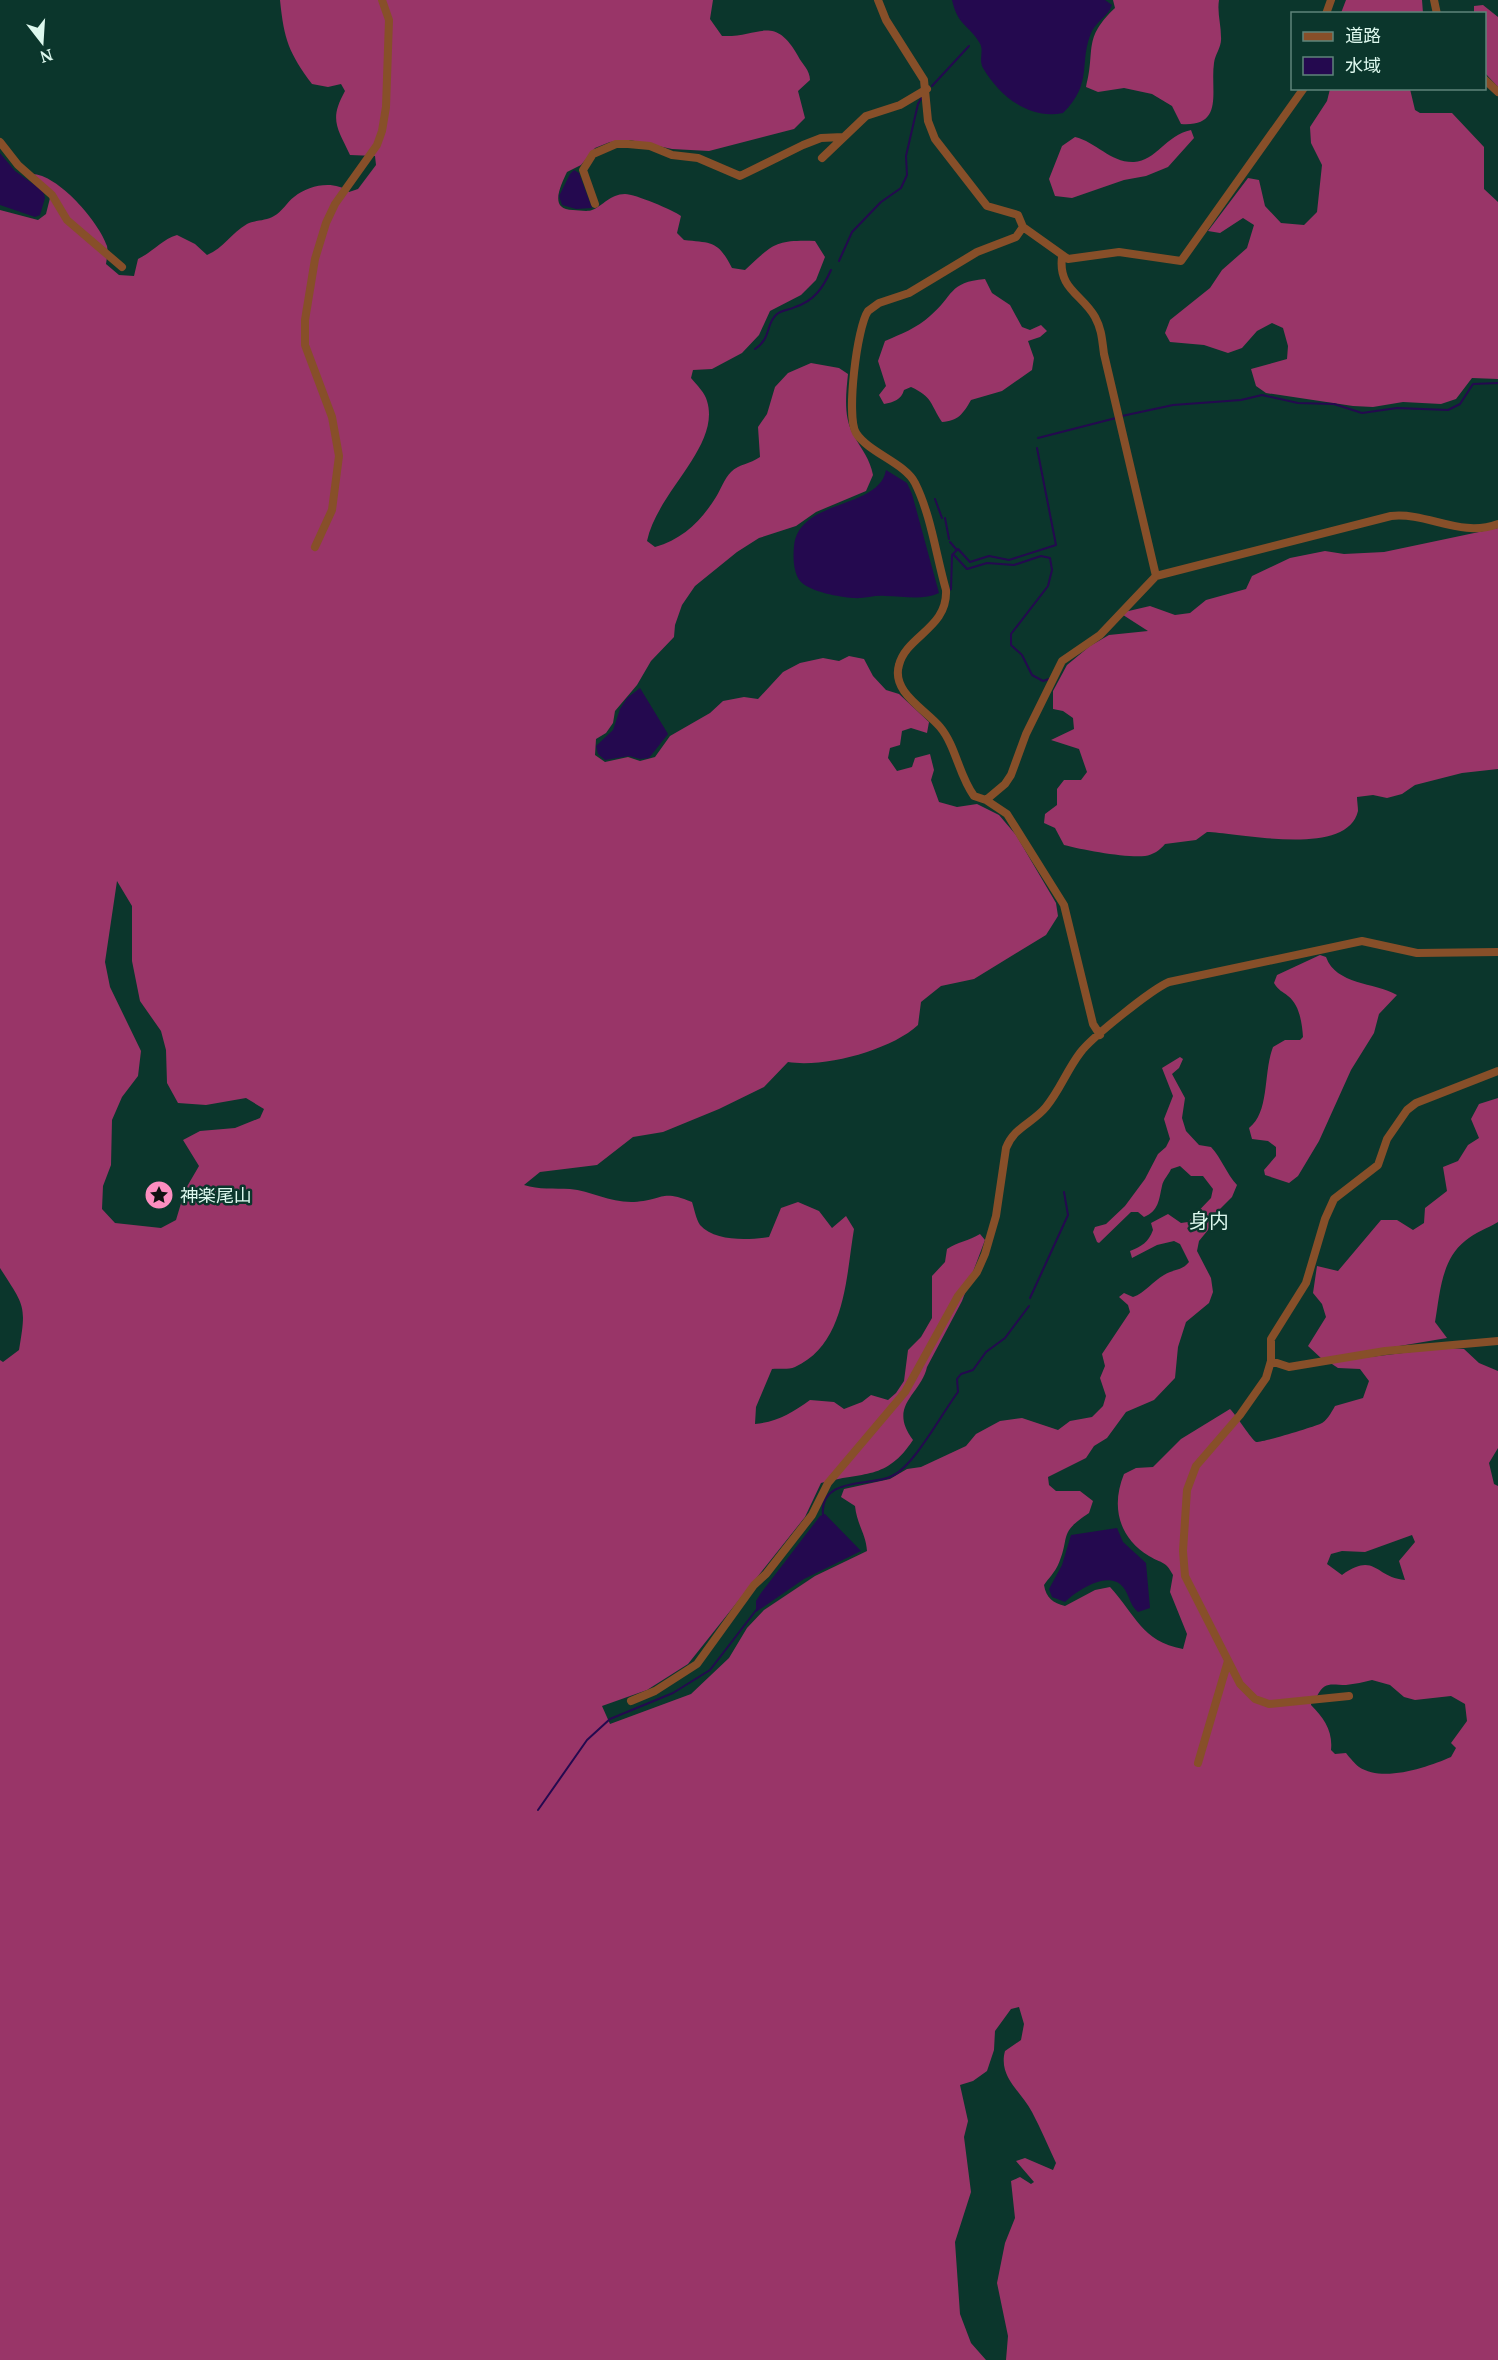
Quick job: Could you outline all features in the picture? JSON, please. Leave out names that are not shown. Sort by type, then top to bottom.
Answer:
[{"type":"street","points":[[315,547],[332,510],[339,456],[332,417],[305,345],[305,320],[315,259],[326,223],[335,204],[377,145],[382,131],[386,107],[389,20],[382,0]]},
{"type":"street","points":[[878,0],[886,20],[917,68],[927,89],[928,121],[935,139],[980,199],[996,210],[1018,215],[1023,227],[1068,259],[1119,252],[1181,261],[1303,90]]},
{"type":"street","points":[[1486,80],[1498,92]]},
{"type":"street","points":[[822,158],[866,116],[900,105],[927,89]]},
{"type":"street","points":[[730,181],[803,145],[821,138],[843,137]]},
{"type":"street","points":[[0,142],[18,165],[52,195],[67,220],[122,267]]},
{"type":"street","points":[[595,204],[583,170],[593,154],[616,144],[650,146],[672,155],[698,158],[740,176]]},
{"type":"street","points":[[1023,227],[1016,237],[977,252],[915,290],[868,311],[858,343],[852,415],[856,433],[914,480],[923,504],[946,590],[942,612],[899,662],[898,679],[908,696],[944,733],[969,790],[979,799],[986,800],[1007,814],[1064,905],[1093,1024],[1100,1035]]},
{"type":"street","points":[[1062,256],[1061,267],[1068,286],[1094,314],[1103,338],[1104,354],[1156,576]]},
{"type":"street","points":[[986,800],[1005,784],[1011,775],[1026,734],[1062,661],[1100,635],[1156,576],[1391,516],[1414,516],[1472,530],[1498,525]]},
{"type":"street","points":[[631,1701],[655,1691],[697,1664],[754,1585],[766,1574],[812,1515],[828,1483],[905,1392],[958,1296],[977,1272],[985,1254],[996,1216],[1006,1148],[1010,1138],[1045,1109],[1063,1084],[1082,1050],[1144,998],[1169,982],[1351,944],[1371,942],[1400,951],[1417,953],[1498,952]]},
{"type":"street","points":[[1349,1696],[1269,1704],[1249,1694],[1228,1660],[1185,1576],[1183,1551],[1187,1490],[1196,1466],[1240,1415],[1266,1378],[1271,1361],[1271,1339],[1306,1283],[1325,1219],[1334,1199],[1378,1165],[1387,1139],[1416,1103],[1498,1071]]},
{"type":"street","points":[[1271,1361],[1289,1367],[1385,1351],[1498,1341]]},
{"type":"street","points":[[1198,1763],[1228,1660]]},
{"type":"shaded area","points":[[280,0],[713,0],[710,19],[722,36],[773,31],[789,43],[810,76],[810,80],[798,91],[805,118],[794,129],[709,151],[672,149],[630,140],[610,142],[595,148],[581,165],[567,172],[558,196],[561,206],[565,209],[588,211],[620,195],[645,199],[681,216],[677,233],[684,240],[714,245],[723,253],[732,268],[745,270],[776,245],[792,241],[815,241],[825,257],[816,280],[801,295],[770,311],[759,335],[742,353],[712,369],[693,370],[691,378],[703,392],[707,401],[709,418],[705,435],[653,523],[647,541],[655,547],[683,534],[704,514],[731,472],[760,457],[758,427],[767,414],[775,387],[788,373],[811,363],[839,368],[848,374],[846,405],[848,421],[868,459],[873,475],[866,491],[816,512],[796,526],[759,538],[737,552],[695,586],[682,605],[675,625],[674,637],[651,661],[637,685],[615,711],[613,723],[606,733],[596,739],[595,755],[605,762],[628,757],[640,761],[655,757],[670,736],[710,713],[723,701],[744,697],[758,699],[783,672],[800,663],[823,658],[839,661],[849,656],[864,659],[873,676],[886,690],[899,694],[929,722],[927,733],[911,728],[902,731],[900,745],[890,748],[888,758],[897,771],[912,767],[915,758],[930,754],[934,770],[931,780],[939,802],[957,807],[977,804],[999,815],[1016,835],[1056,903],[1058,916],[1046,935],[974,979],[941,986],[921,1002],[918,1025],[892,1042],[838,1060],[788,1062],[764,1087],[719,1109],[663,1132],[633,1137],[597,1165],[540,1172],[524,1185],[578,1190],[626,1202],[644,1201],[662,1196],[682,1198],[692,1202],[699,1223],[706,1231],[733,1238],[769,1237],[781,1208],[798,1202],[819,1211],[832,1228],[846,1216],[854,1229],[841,1307],[834,1326],[825,1342],[812,1356],[792,1368],[772,1369],[756,1407],[755,1424],[784,1416],[810,1400],[834,1402],[844,1409],[862,1402],[871,1395],[888,1400],[904,1381],[908,1350],[921,1337],[932,1318],[932,1276],[945,1262],[947,1249],[980,1234],[985,1240],[962,1301],[924,1377],[904,1409],[903,1418],[913,1440],[903,1453],[893,1462],[873,1472],[821,1483],[805,1517],[688,1664],[647,1690],[602,1706],[610,1724],[691,1694],[729,1658],[747,1628],[764,1610],[815,1576],[867,1551],[855,1506],[841,1497],[844,1489],[890,1479],[907,1469],[921,1467],[966,1446],[976,1434],[1000,1421],[1022,1418],[1058,1430],[1070,1421],[1092,1417],[1103,1406],[1106,1396],[1100,1378],[1105,1366],[1102,1354],[1130,1312],[1128,1305],[1119,1297],[1124,1293],[1133,1297],[1137,1295],[1167,1273],[1189,1262],[1180,1244],[1174,1241],[1157,1245],[1132,1258],[1130,1251],[1147,1241],[1153,1230],[1151,1223],[1168,1214],[1181,1223],[1188,1222],[1211,1198],[1213,1189],[1203,1176],[1191,1176],[1180,1166],[1171,1169],[1163,1184],[1158,1204],[1153,1211],[1144,1217],[1138,1212],[1131,1212],[1099,1243],[1093,1232],[1095,1227],[1106,1224],[1125,1206],[1145,1179],[1158,1154],[1166,1147],[1170,1139],[1164,1119],[1173,1096],[1162,1068],[1180,1057],[1183,1059],[1179,1068],[1172,1074],[1185,1098],[1182,1118],[1186,1131],[1199,1145],[1211,1147],[1237,1185],[1232,1197],[1214,1215],[1208,1230],[1199,1241],[1197,1251],[1211,1278],[1213,1292],[1209,1303],[1186,1322],[1178,1347],[1175,1378],[1154,1400],[1126,1412],[1107,1438],[1094,1446],[1086,1458],[1048,1477],[1049,1485],[1056,1491],[1080,1491],[1093,1501],[1089,1513],[1072,1526],[1066,1536],[1062,1555],[1044,1585],[1045,1590],[1051,1599],[1065,1606],[1095,1590],[1110,1587],[1148,1633],[1158,1640],[1183,1649],[1187,1634],[1170,1592],[1173,1575],[1165,1565],[1149,1556],[1130,1540],[1120,1520],[1118,1498],[1124,1474],[1136,1468],[1153,1467],[1181,1439],[1230,1409],[1256,1442],[1322,1423],[1335,1406],[1363,1398],[1369,1381],[1360,1369],[1338,1368],[1329,1362],[1444,1348],[1464,1349],[1479,1363],[1498,1371],[1498,1448],[1489,1463],[1494,1484],[1498,1486],[1498,2360],[1006,2360],[1008,2336],[997,2283],[1005,2243],[1015,2218],[1011,2181],[1020,2177],[1031,2184],[1034,2182],[1016,2161],[1025,2158],[1053,2170],[1056,2163],[1032,2112],[1005,2069],[1005,2051],[1021,2040],[1024,2024],[1019,2007],[1011,2009],[995,2031],[994,2050],[987,2071],[973,2081],[960,2085],[968,2121],[964,2137],[971,2192],[955,2242],[960,2314],[971,2343],[986,2360],[0,2360],[0,1360],[3,1362],[19,1350],[23,1314],[19,1299],[0,1268],[0,210],[38,220],[46,214],[50,198],[31,174],[53,181],[86,212],[103,236],[107,246],[106,264],[119,275],[134,276],[138,259],[171,237],[177,235],[195,244],[207,255],[247,224],[268,219],[277,214],[291,199],[307,189],[329,185],[349,192],[358,189],[376,165],[375,156],[350,155],[338,130],[336,117],[345,91],[341,84],[328,87],[312,84],[289,45]],"holes":[[[117,881],[132,906],[132,961],[140,1001],[161,1031],[166,1050],[167,1083],[178,1103],[206,1105],[246,1098],[264,1109],[260,1118],[235,1128],[200,1131],[183,1140],[199,1166],[185,1190],[176,1220],[161,1228],[115,1223],[102,1209],[103,1186],[111,1165],[112,1120],[122,1097],[138,1076],[141,1051],[110,987],[105,962]],[[1412,1535],[1415,1542],[1399,1561],[1405,1580],[1362,1565],[1342,1575],[1327,1564],[1331,1554],[1342,1551],[1365,1552]],[[1372,1680],[1390,1685],[1404,1697],[1415,1700],[1451,1696],[1465,1704],[1467,1721],[1451,1743],[1456,1748],[1451,1757],[1418,1769],[1380,1774],[1359,1767],[1346,1753],[1335,1754],[1331,1750],[1331,1737],[1327,1725],[1311,1705],[1312,1696],[1317,1696],[1323,1688],[1329,1685],[1346,1685]]]},
{"type":"shaded area","points":[[1113,0],[1219,0],[1221,41],[1214,63],[1212,105],[1210,113],[1204,120],[1181,124],[1172,106],[1152,94],[1124,88],[1098,92],[1086,87],[1094,37],[1098,28],[1115,8]]},
{"type":"shaded area","points":[[1346,0],[1422,0],[1423,12],[1341,12]]},
{"type":"shaded area","points":[[1483,5],[1498,17],[1498,87],[1486,74],[1486,12],[1474,12],[1474,6]]},
{"type":"shaded area","points":[[1330,90],[1410,90],[1415,110],[1420,113],[1452,113],[1484,147],[1484,189],[1498,202],[1498,379],[1472,378],[1456,399],[1441,404],[1403,402],[1373,407],[1353,406],[1266,393],[1256,386],[1251,369],[1287,359],[1288,346],[1283,328],[1272,323],[1257,331],[1242,348],[1228,353],[1204,345],[1170,342],[1165,333],[1170,320],[1210,288],[1222,270],[1247,248],[1254,225],[1243,218],[1220,233],[1208,231],[1248,178],[1259,180],[1265,206],[1281,223],[1304,225],[1317,212],[1322,165],[1311,143],[1310,127],[1327,101]]},
{"type":"shaded area","points":[[1191,130],[1194,138],[1168,167],[1146,176],[1124,180],[1072,198],[1055,196],[1049,179],[1062,146],[1075,137],[1118,159],[1134,162],[1142,161],[1175,137]]},
{"type":"shaded area","points":[[985,279],[992,293],[1010,305],[1022,327],[1030,330],[1041,325],[1047,331],[1040,337],[1028,341],[1034,358],[1032,370],[1002,391],[971,400],[960,416],[948,421],[942,422],[930,401],[911,387],[904,390],[897,400],[884,404],[879,395],[886,386],[878,361],[885,341],[925,320],[964,283]]},
{"type":"shaded area","points":[[1498,528],[1498,769],[1462,773],[1415,785],[1402,794],[1387,798],[1373,795],[1357,797],[1358,811],[1350,825],[1335,834],[1314,839],[1291,840],[1207,832],[1196,840],[1165,844],[1156,852],[1148,855],[1127,856],[1064,845],[1055,828],[1044,823],[1045,814],[1057,805],[1057,789],[1064,780],[1081,780],[1087,772],[1079,749],[1051,740],[1074,729],[1073,718],[1063,711],[1053,709],[1053,691],[1067,665],[1090,646],[1109,635],[1148,631],[1120,613],[1150,606],[1175,615],[1190,613],[1206,600],[1246,589],[1252,576],[1290,558],[1325,551],[1344,554],[1384,552]]},
{"type":"shaded area","points":[[1320,955],[1326,957],[1338,973],[1347,978],[1397,995],[1379,1014],[1374,1033],[1351,1070],[1319,1141],[1298,1176],[1289,1183],[1265,1175],[1264,1170],[1276,1156],[1276,1147],[1268,1141],[1252,1139],[1249,1128],[1256,1121],[1263,1102],[1273,1047],[1285,1040],[1300,1040],[1303,1037],[1301,1021],[1295,1004],[1274,983],[1277,975]]},
{"type":"shaded area","points":[[1498,1098],[1498,1222],[1465,1241],[1457,1249],[1446,1268],[1435,1322],[1447,1338],[1322,1359],[1308,1346],[1326,1317],[1322,1304],[1313,1293],[1317,1266],[1338,1271],[1381,1220],[1397,1220],[1413,1230],[1424,1223],[1425,1208],[1447,1191],[1443,1167],[1458,1161],[1468,1145],[1479,1138],[1471,1119],[1479,1104]]},
{"type":"water","points":[[952,0],[1105,0],[1112,5],[1092,31],[1079,92],[1063,113],[1051,114],[1039,113],[1017,104],[990,79],[982,65],[981,45],[960,20]]},
{"type":"water","points":[[0,153],[15,171],[43,191],[45,198],[40,215],[35,217],[0,205]]},
{"type":"water","points":[[574,170],[579,173],[592,208],[576,209],[562,205],[559,196]]},
{"type":"water","points":[[886,470],[907,483],[912,494],[939,593],[919,597],[853,598],[826,593],[806,586],[798,578],[794,565],[794,546],[799,531],[823,511],[869,492],[880,483]]},
{"type":"water","points":[[640,688],[668,734],[649,758],[640,759],[629,756],[605,760],[598,754],[596,746],[613,730],[620,709],[627,698]]},
{"type":"water","points":[[825,1514],[861,1551],[804,1579],[756,1612],[756,1601],[761,1593],[820,1516]]},
{"type":"water","points":[[1117,1528],[1123,1542],[1146,1563],[1150,1608],[1138,1612],[1123,1587],[1114,1581],[1107,1580],[1091,1584],[1065,1602],[1052,1597],[1049,1589],[1062,1565],[1071,1535]]},
{"type":"waterway","points":[[932,86],[969,46]]},
{"type":"waterway","points":[[839,261],[852,232],[881,202],[901,188],[907,175],[906,156],[918,104],[922,97]]},
{"type":"waterway","points":[[755,349],[764,340],[773,318],[813,297],[825,283],[831,270]]},
{"type":"waterway","points":[[1122,416],[1173,405],[1241,400],[1262,395],[1298,403],[1334,404],[1362,413],[1397,408],[1448,410],[1460,404],[1473,384],[1498,383]]},
{"type":"waterway","points":[[1038,438],[1116,418]]},
{"type":"waterway","points":[[949,590],[951,589],[952,555],[958,549],[970,562],[989,556],[1009,560],[1056,545],[1037,448]]},
{"type":"waterway","points":[[935,499],[942,518]]},
{"type":"waterway","points":[[945,518],[949,539]]},
{"type":"waterway","points":[[950,542],[956,549]]},
{"type":"waterway","points":[[953,554],[967,569],[987,563],[1014,565],[1041,556],[1050,558],[1052,570],[1048,586],[1011,634],[1011,645],[1021,654]]},
{"type":"waterway","points":[[1022,655],[1032,675],[1043,681],[1049,679]]},
{"type":"waterway","points":[[1030,1298],[1068,1215],[1064,1192]]},
{"type":"waterway","points":[[823,1515],[824,1503],[829,1494],[838,1488],[892,1476],[910,1461],[958,1392],[957,1379],[961,1374],[973,1370],[986,1352],[1005,1338],[1029,1306]]},
{"type":"waterway","points":[[538,1810],[587,1740],[610,1719],[673,1693],[710,1670],[757,1609]]},
{"type":"place","name":"神楽尾山","points":[[159,1195]]},
{"type":"district","name":"身内","points":[[1209,1220]]}]
